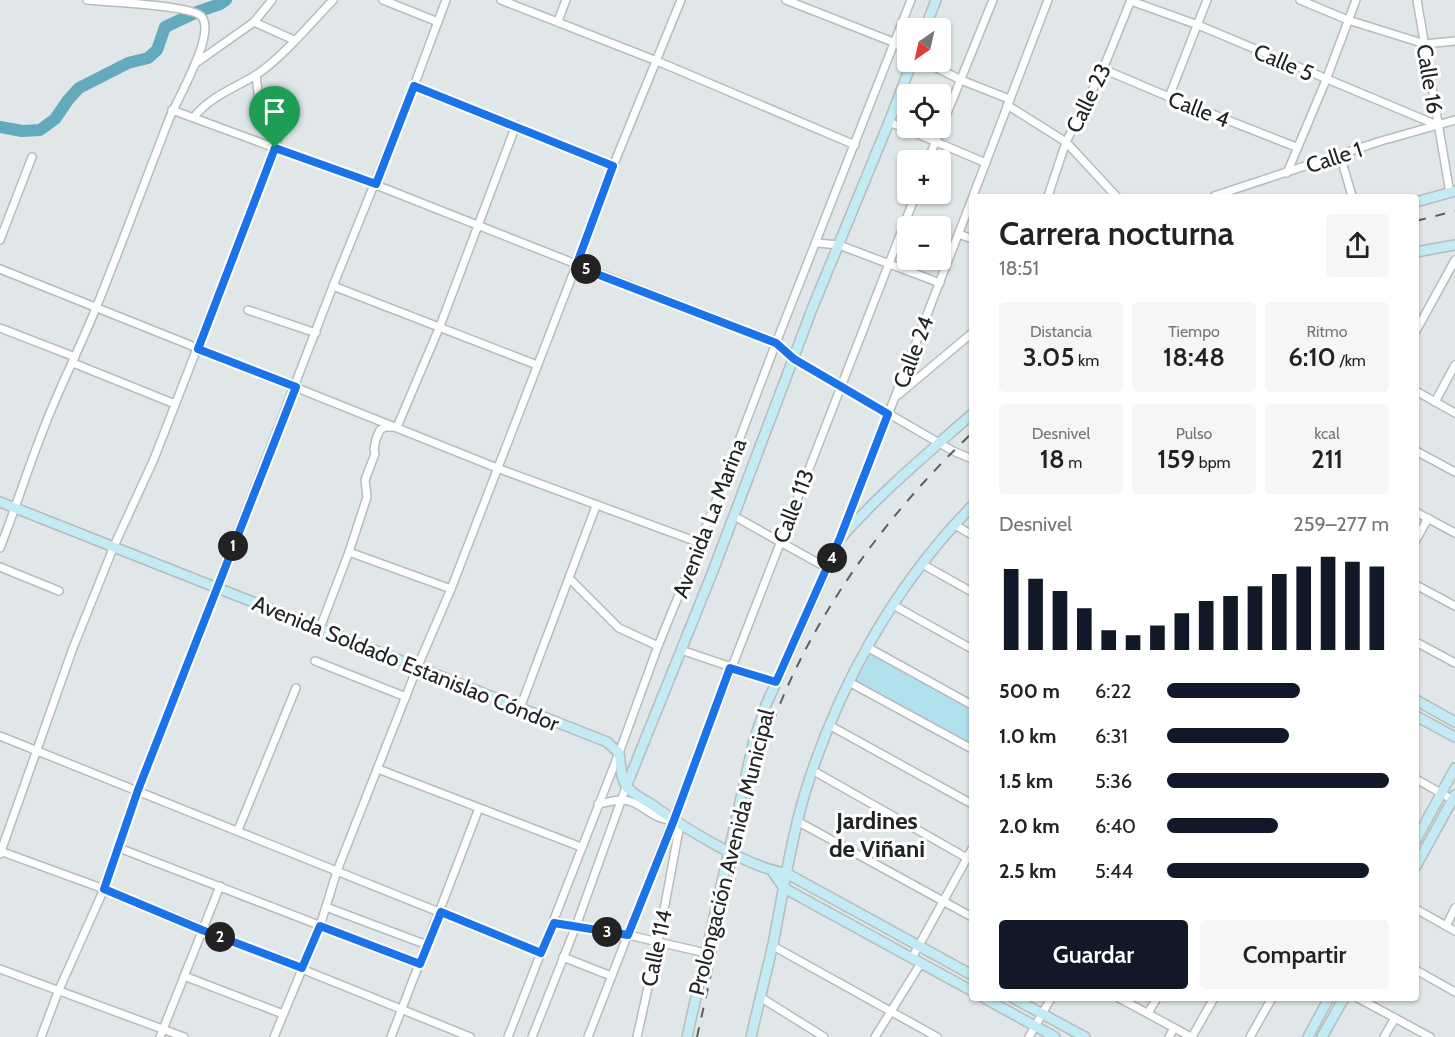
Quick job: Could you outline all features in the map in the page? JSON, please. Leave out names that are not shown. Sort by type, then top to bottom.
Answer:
[{"type":"street","points":[[0,548],[42,432],[96,308],[172,110],[206,36],[205,23],[197,12],[113,1],[87,0]]},
{"type":"street","points":[[195,64],[255,22],[272,0]]},
{"type":"street","points":[[194,117],[232,87],[256,75],[333,0]]},
{"type":"street","points":[[383,0],[438,22]]},
{"type":"street","points":[[41,1037],[58,992],[104,889],[138,790],[446,0]]},
{"type":"street","points":[[501,0],[657,61],[855,145]]},
{"type":"street","points":[[558,21],[566,0]]},
{"type":"street","points":[[274,1037],[320,926],[337,871],[417,668],[451,589],[613,166],[681,0]]},
{"type":"street","points":[[786,0],[897,45]]},
{"type":"street","name":"Avenida La Marina","points":[[508,1037],[554,923],[658,646],[911,0]]},
{"type":"street","points":[[929,18],[936,0]]},
{"type":"street","points":[[932,150],[993,0]]},
{"type":"street","name":"Calle 24","points":[[974,194],[1048,0]]},
{"type":"street","name":"Calle 5","points":[[1131,0],[1198,25],[1326,80],[1437,124]]},
{"type":"street","name":"Calle 23","points":[[1049,194],[1066,142],[1102,69],[1131,0]]},
{"type":"street","points":[[1169,97],[1207,0]]},
{"type":"street","points":[[1300,0],[1348,20],[1425,44],[1455,40]]},
{"type":"street","points":[[1287,173],[1356,0]]},
{"type":"street","name":"Calle 16","points":[[1417,0],[1437,124],[1452,192]]},
{"type":"street","points":[[255,22],[294,40]]},
{"type":"street","name":"Calle 4","points":[[1102,69],[1296,147]]},
{"type":"street","name":"Avenida La Marina","points":[[532,1037],[576,926],[626,787],[908,72]]},
{"type":"street","points":[[945,72],[1008,102],[1066,142],[1114,194]]},
{"type":"street","points":[[256,75],[260,100],[265,108],[281,120],[282,125],[275,148],[154,459],[114,546],[36,749],[0,852],[104,889],[470,1037]]},
{"type":"street","points":[[414,86],[516,125],[613,166]]},
{"type":"street","points":[[172,110],[376,184],[576,266],[776,343],[794,359],[939,443],[969,458]]},
{"type":"street","name":"Calle 1","points":[[1220,194],[1455,120]]},
{"type":"street","points":[[890,123],[986,163]]},
{"type":"street","points":[[397,427],[440,326],[516,125]]},
{"type":"street","points":[[1340,155],[1351,194]]},
{"type":"street","points":[[0,240],[32,157]]},
{"type":"street","points":[[1419,201],[1452,192]]},
{"type":"street","name":"Calle 113","points":[[677,822],[730,668],[912,204]]},
{"type":"street","name":"Calle 24","points":[[840,538],[969,208]]},
{"type":"street","points":[[959,234],[969,238]]},
{"type":"street","points":[[817,243],[839,245],[940,284]]},
{"type":"street","points":[[1419,251],[1455,245]]},
{"type":"street","points":[[1419,326],[1455,260]]},
{"type":"street","points":[[0,269],[497,468],[700,543]]},
{"type":"street","points":[[333,286],[537,365]]},
{"type":"street","points":[[248,310],[316,333]]},
{"type":"street","points":[[0,328],[176,404]]},
{"type":"street","points":[[896,397],[969,336]]},
{"type":"street","points":[[1435,402],[1455,364]]},
{"type":"street","points":[[1419,394],[1455,413]]},
{"type":"street","name":"Prolongación Avenida Municipal","points":[[687,1037],[754,740],[776,682],[840,538],[866,511],[969,417]]},
{"type":"street","points":[[320,628],[367,497],[365,480],[375,454],[376,439],[380,430],[385,427],[397,427]]},
{"type":"street","points":[[1419,453],[1455,472]]},
{"type":"street","name":"Avenida Soldado Estanislao Cóndor","points":[[0,502],[607,742],[619,753]]},
{"type":"street","points":[[520,708],[596,506]]},
{"type":"street","points":[[752,1037],[797,821],[812,770],[829,725],[867,647],[892,605],[922,564],[969,509]]},
{"type":"street","points":[[1419,514],[1455,533]]},
{"type":"street","points":[[734,516],[827,568]]},
{"type":"street","points":[[1419,534],[1428,518]]},
{"type":"street","points":[[955,525],[969,533]]},
{"type":"street","points":[[349,552],[451,589]]},
{"type":"street","points":[[922,564],[969,590]]},
{"type":"street","points":[[0,567],[59,591]]},
{"type":"street","points":[[569,578],[619,628],[658,646]]},
{"type":"street","points":[[1419,587],[1455,606]]},
{"type":"street","points":[[892,605],[969,647]]},
{"type":"street","points":[[1419,644],[1455,662]]},
{"type":"street","points":[[867,647],[969,703]]},
{"type":"street","points":[[681,650],[776,682]]},
{"type":"street","points":[[315,661],[406,697]]},
{"type":"street","points":[[849,682],[969,747]]},
{"type":"street","points":[[238,830],[296,688]]},
{"type":"street","points":[[1419,702],[1455,722]]},
{"type":"street","points":[[1419,718],[1455,737]]},
{"type":"street","points":[[829,725],[969,802]]},
{"type":"street","points":[[0,736],[541,953]]},
{"type":"street","points":[[619,753],[626,787],[677,822],[729,851],[772,871],[786,873],[969,973]]},
{"type":"street","points":[[1419,834],[1455,768]]},
{"type":"street","points":[[378,769],[581,847]]},
{"type":"street","points":[[812,770],[967,858]]},
{"type":"street","points":[[1419,781],[1454,799],[1419,861]]},
{"type":"street","points":[[598,804],[623,800],[631,802],[659,819],[677,822]]},
{"type":"street","points":[[392,1037],[480,808]]},
{"type":"street","points":[[797,821],[969,915]]},
{"type":"street","points":[[588,1037],[611,976],[677,822]]},
{"type":"street","name":"Calle 114","points":[[637,1037],[658,942],[677,822]]},
{"type":"street","points":[[118,848],[420,964]]},
{"type":"street","points":[[912,958],[969,854]]},
{"type":"street","points":[[772,871],[784,888],[969,989]]},
{"type":"street","points":[[160,1037],[220,886]]},
{"type":"street","points":[[326,907],[427,945]]},
{"type":"street","points":[[1446,926],[1455,908]]},
{"type":"street","points":[[1419,911],[1455,931]]},
{"type":"street","points":[[554,923],[628,935],[705,953]]},
{"type":"street","points":[[772,946],[937,1037]]},
{"type":"street","points":[[563,957],[611,976]]},
{"type":"street","points":[[875,1037],[921,963]]},
{"type":"street","points":[[0,969],[184,1037]]},
{"type":"street","points":[[1419,972],[1455,992]]},
{"type":"street","points":[[184,976],[283,1014]]},
{"type":"street","points":[[760,997],[824,1037]]},
{"type":"street","points":[[989,1001],[1056,1037]]},
{"type":"street","points":[[1019,1001],[1085,1037]]},
{"type":"street","points":[[1029,1037],[1048,1001]]},
{"type":"street","points":[[1125,1001],[1192,1037],[1212,1001]]},
{"type":"street","points":[[1148,1013],[1155,1001]]},
{"type":"street","points":[[1250,1037],[1270,1001]]},
{"type":"street","points":[[1308,1037],[1327,1001]]},
{"type":"street","points":[[1322,1037],[1342,1001]]},
{"type":"street","points":[[1364,1001],[1430,1037]]},
{"type":"street","points":[[1384,1037],[1395,1017]]},
{"type":"street","points":[[1169,1037],[1174,1028]]},
{"type":"shaded area","points":[[871,654],[969,708],[969,744],[855,682]]},
{"type":"waterway","points":[[0,127],[22,131],[40,130],[55,119],[79,88],[128,63],[148,58],[157,50],[165,27],[226,0]]},
{"type":"railway","points":[[1419,220],[1455,211]]},
{"type":"railway","points":[[715,955],[757,772],[772,724],[792,678],[815,632],[871,546],[903,506],[969,436]]},
{"type":"railway","points":[[697,1037],[713,965]]},
{"type":"district","name":"Jardines de Viñani","points":[[877,835]]},
{"type":"route","points":[[414,86],[585,153],[613,166],[576,266],[776,343],[794,359],[888,414],[840,538],[776,682],[730,668],[674,820],[628,935],[554,923],[541,953],[441,912],[420,964],[320,926],[302,968],[104,889],[138,790],[296,387],[198,349],[275,148],[376,184],[414,86]]}]
